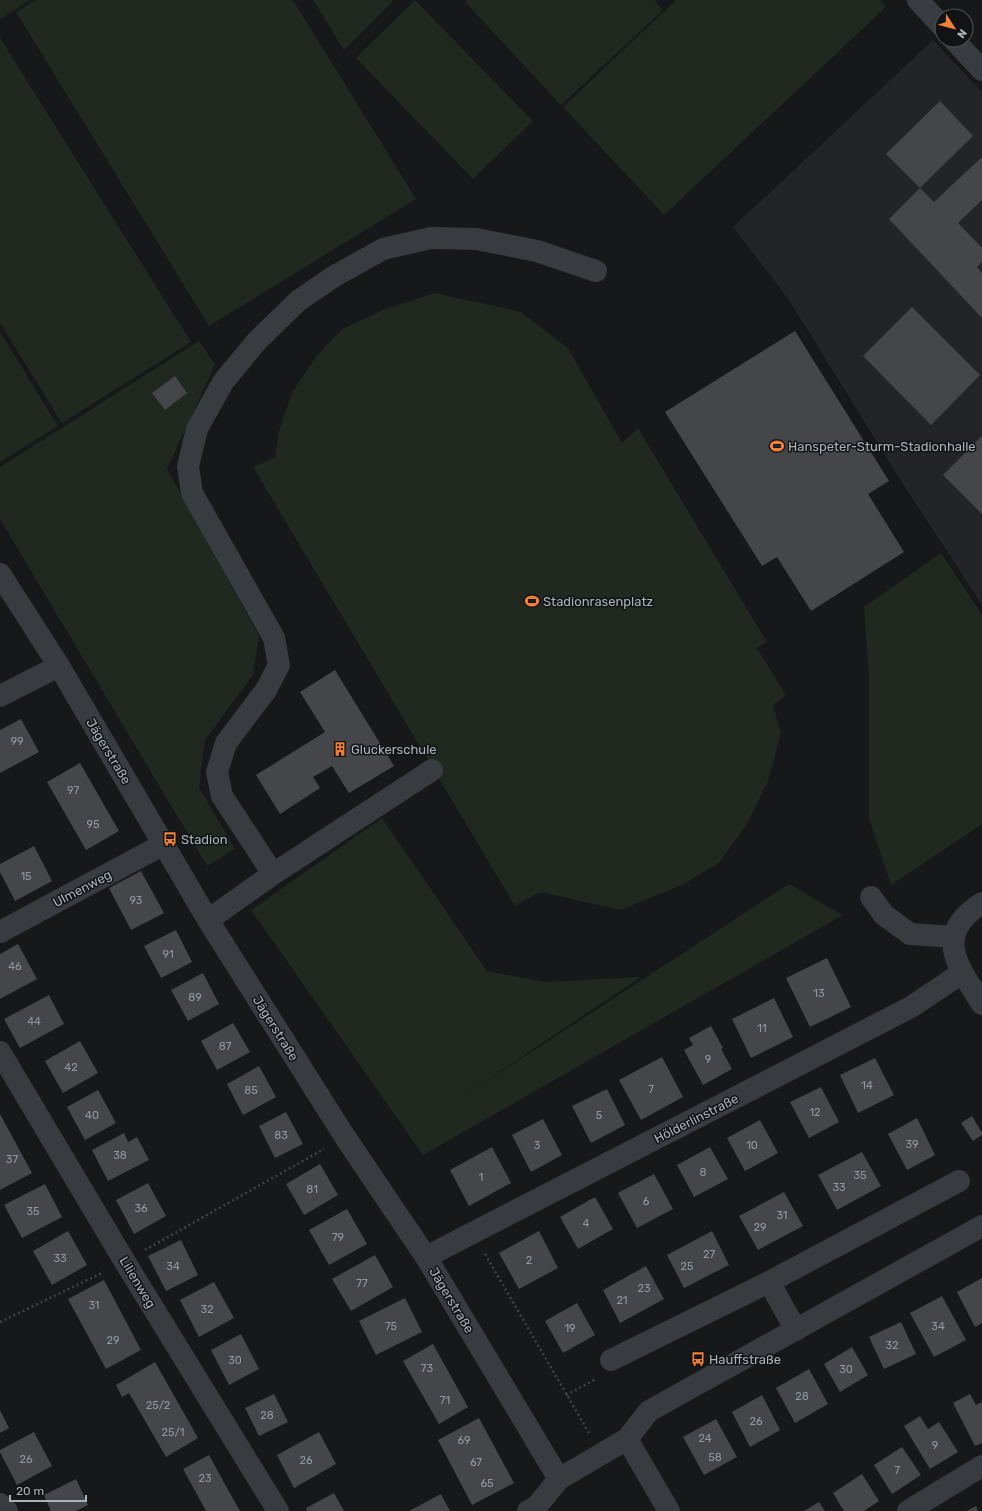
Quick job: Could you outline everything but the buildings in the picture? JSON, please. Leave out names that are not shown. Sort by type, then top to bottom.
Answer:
[{"type":"street","points":[[918,0],[934,17]]},
{"type":"street","points":[[961,48],[982,70]]},
{"type":"street","points":[[273,874],[222,796],[217,772],[226,743],[266,690],[279,665],[276,645],[274,638],[192,493],[188,466],[197,429],[223,382],[257,341],[293,306],[333,277],[384,249],[431,238],[477,239],[537,251],[596,271]]},
{"type":"street","name":"Jägerstraße","points":[[0,574],[59,666],[208,920],[345,1137],[426,1257],[559,1478]]},
{"type":"street","points":[[0,696],[59,666]]},
{"type":"street","points":[[208,920],[273,874],[432,770]]},
{"type":"street","name":"Ulmenweg","points":[[0,932],[164,844]]},
{"type":"street","points":[[871,897],[884,915],[910,934],[954,937]]},
{"type":"street","points":[[982,903],[974,908],[959,922],[954,937],[953,951],[962,974],[982,1004]]},
{"type":"street","name":"Hölderlinstraße","points":[[426,1257],[911,1007],[962,974]]},
{"type":"street","name":"Lilienweg","points":[[0,1052],[125,1262],[278,1511]]},
{"type":"street","points":[[611,1360],[769,1282],[959,1181]]},
{"type":"street","points":[[528,1511],[536,1506],[559,1478],[626,1439],[649,1412],[982,1226]]},
{"type":"street","points":[[769,1282],[796,1330]]},
{"type":"street","points":[[626,1439],[669,1511]]},
{"type":"street","points":[[908,1511],[982,1466]]},
{"type":"street","points":[[0,1504],[7,1511]]},
{"type":"path","points":[[0,1322],[125,1262],[345,1137]]},
{"type":"path","points":[[473,1233],[601,1454]]},
{"type":"path","points":[[566,1395],[615,1368],[611,1360]]},
{"type":"shaded area","points":[[0,0],[30,0],[0,19]]},
{"type":"shaded area","points":[[36,0],[293,0],[416,199],[209,326],[16,12]]},
{"type":"shaded area","points":[[313,0],[392,0],[393,1],[344,50]]},
{"type":"shaded area","points":[[415,0],[533,121],[473,179],[356,58]]},
{"type":"shaded area","points":[[467,0],[654,0],[663,10],[561,105],[465,2]]},
{"type":"shaded area","points":[[676,0],[880,0],[886,7],[664,215],[563,107]]},
{"type":"shaded area","points":[[0,38],[191,342],[62,423],[0,323]]},
{"type":"shaded area","points":[[933,40],[934,48],[941,48],[982,92],[982,605],[903,484],[789,300],[733,227]]},
{"type":"shaded area","points":[[435,293],[521,312],[568,348],[622,443],[638,428],[767,642],[757,648],[786,695],[773,705],[781,733],[768,781],[747,824],[719,863],[684,884],[621,910],[540,892],[515,906],[253,467],[275,457],[279,431],[292,393],[316,357],[342,329],[383,310]]},
{"type":"shaded area","points":[[0,332],[58,426],[0,462]]},
{"type":"shaded area","points":[[199,341],[215,365],[167,469],[259,636],[253,675],[205,740],[199,787],[235,849],[207,866],[0,519],[0,467]]},
{"type":"shaded area","points":[[941,553],[982,615],[982,824],[891,885],[869,818],[869,677],[864,607]]},
{"type":"shaded area","points":[[382,818],[487,971],[544,982],[641,977],[453,1103],[789,884],[843,915],[423,1155],[251,910]]},
{"type":"place","name":"Hanspeter-Sturm-Stadionhalle","points":[[777,446]]},
{"type":"place","name":"Stadionrasenplatz","points":[[532,601]]},
{"type":"place","name":"Gluckerschule","points":[[340,749]]},
{"type":"place","name":"Stadion","points":[[170,839]]},
{"type":"place","name":"Hauffstraße","points":[[698,1359]]}]
